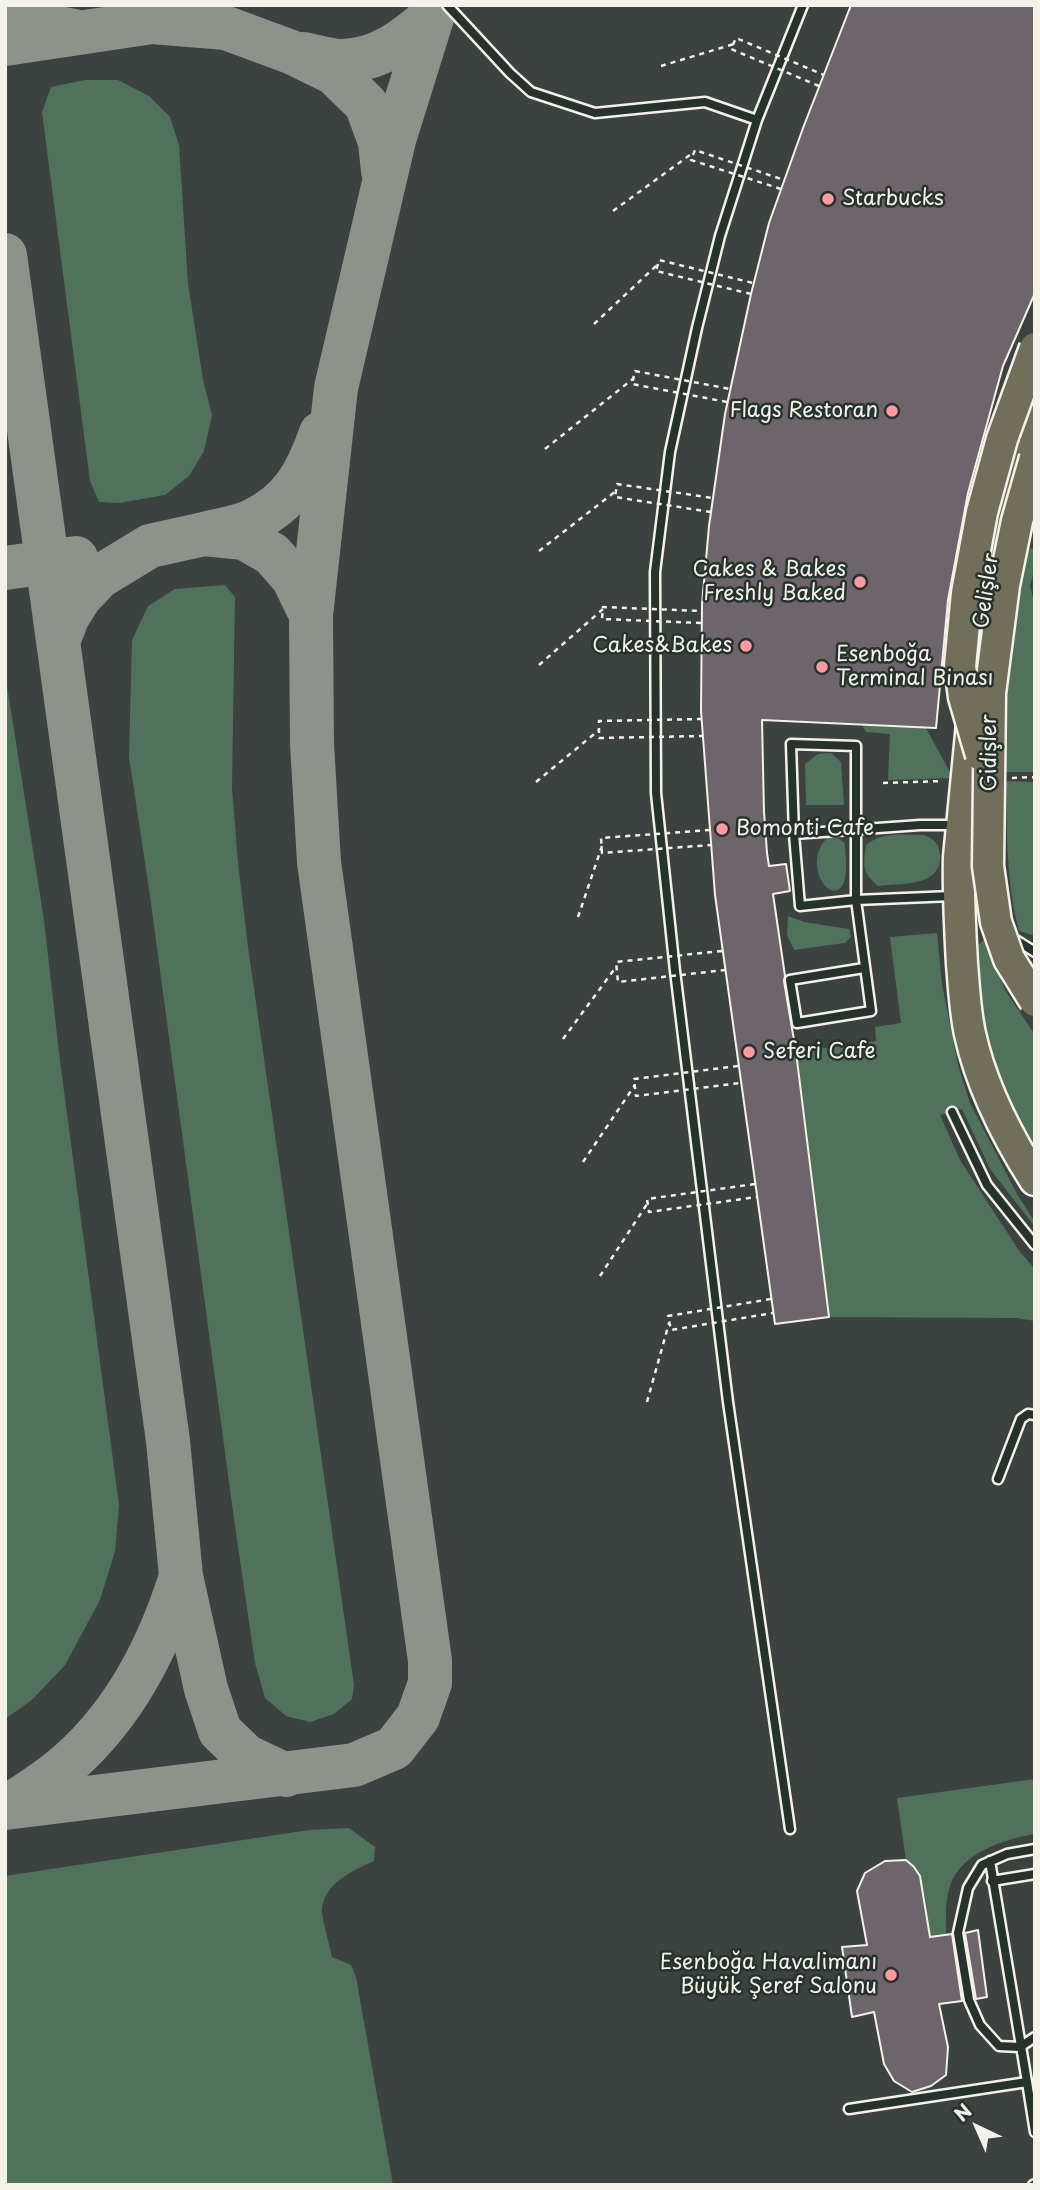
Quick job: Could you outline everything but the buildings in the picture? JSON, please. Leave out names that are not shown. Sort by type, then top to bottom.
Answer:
[{"type":"highway","points":[[990,814],[983,761],[964,697],[960,666],[966,605],[982,512],[1002,439],[1035,348]]},
{"type":"highway","name":"Gelişler","points":[[1035,406],[1013,465],[987,571],[961,825],[967,880],[964,992],[970,1033],[983,1079],[1035,1181]]},
{"type":"highway","name":"Gidişler","points":[[1035,458],[1017,521],[1004,585],[992,679],[988,866],[996,922],[1022,956],[1035,1001]]},
{"type":"lane","points":[[447,5],[531,92],[595,113],[705,102],[757,120]]},
{"type":"lane","points":[[790,1829],[728,1402],[675,971],[656,793],[655,572],[670,452],[720,236],[757,120],[803,5]]},
{"type":"lane","points":[[864,968],[790,980],[797,1023],[871,1011],[856,900],[856,746],[791,744],[800,906],[856,900],[967,880],[1022,956],[1035,981]]},
{"type":"lane","points":[[794,834],[961,825]]},
{"type":"lane","points":[[952,1112],[987,1185],[1035,1245]]},
{"type":"lane","points":[[998,1479],[1021,1419],[1028,1414],[1035,1415]]},
{"type":"lane","points":[[1035,1849],[1007,1854],[982,1865],[968,1888],[958,1933],[969,2000],[980,2025],[999,2046],[1020,2047],[1035,2037]]},
{"type":"lane","points":[[990,1861],[1035,2132]]},
{"type":"lane","points":[[992,1881],[1035,1874]]},
{"type":"lane","points":[[849,2109],[1027,2082]]},
{"type":"path","points":[[819,86],[731,49],[736,38],[824,75]]},
{"type":"path","points":[[661,66],[734,44]]},
{"type":"path","points":[[613,211],[695,150],[784,180]]},
{"type":"path","points":[[694,152],[691,160],[780,190]]},
{"type":"path","points":[[751,294],[656,271],[657,265],[659,260],[753,283]]},
{"type":"path","points":[[594,324],[657,265]]},
{"type":"path","points":[[727,402],[632,384],[635,370],[730,389]]},
{"type":"path","points":[[545,449],[634,378]]},
{"type":"path","points":[[711,512],[615,497],[617,484],[713,498]]},
{"type":"path","points":[[539,551],[616,491]]},
{"type":"path","points":[[539,665],[603,607],[701,611]]},
{"type":"path","points":[[603,609],[602,618],[701,623]]},
{"type":"path","points":[[702,719],[599,721],[599,738],[703,736]]},
{"type":"path","points":[[536,782],[599,730]]},
{"type":"path","points":[[710,830],[601,838],[602,853],[711,845]]},
{"type":"path","points":[[578,917],[602,846]]},
{"type":"path","points":[[722,951],[616,962],[618,982],[725,970]]},
{"type":"path","points":[[563,1039],[616,967]]},
{"type":"path","points":[[738,1066],[634,1079],[636,1096],[740,1083]]},
{"type":"path","points":[[583,1162],[635,1085]]},
{"type":"path","points":[[755,1184],[647,1199],[649,1212],[757,1198]]},
{"type":"path","points":[[600,1276],[648,1203]]},
{"type":"path","points":[[771,1299],[668,1316],[671,1330],[773,1313]]},
{"type":"path","points":[[647,1402],[670,1323]]},
{"type":"shaded area","points":[[5,5],[1035,5],[1035,2185],[5,2185]]},
{"type":"green space","points":[[85,80],[118,80],[149,96],[170,117],[179,145],[188,283],[203,380],[212,415],[204,451],[189,476],[165,495],[119,503],[99,502],[90,481],[42,112],[51,87]]},
{"type":"green space","points":[[1021,547],[1035,549],[1035,567],[1030,586],[1035,606],[1035,772],[998,772],[997,728]]},
{"type":"green space","points":[[225,585],[235,597],[232,788],[238,863],[354,1685],[352,1699],[334,1714],[310,1722],[286,1716],[265,1698],[255,1663],[129,757],[132,640],[148,606],[175,589]]},
{"type":"green space","points":[[5,673],[44,920],[119,1505],[115,1551],[100,1600],[65,1665],[32,1700],[5,1719]]},
{"type":"green space","points":[[862,725],[926,728],[953,778],[888,780],[890,734],[866,732]]},
{"type":"green space","points":[[831,753],[841,762],[844,805],[806,805],[805,764],[818,754]]},
{"type":"green space","points":[[1006,781],[1035,782],[1035,936],[1019,931],[1015,913],[1008,857]]},
{"type":"green space","points":[[901,834],[924,835],[934,840],[940,855],[935,873],[928,878],[878,886],[866,873],[866,845],[872,841]]},
{"type":"green space","points":[[836,837],[845,843],[846,873],[839,889],[833,891],[821,880],[817,860],[827,838]]},
{"type":"green space","points":[[788,916],[804,922],[849,929],[851,937],[845,943],[794,950],[787,935]]},
{"type":"green space","points":[[937,933],[942,984],[958,1065],[970,1103],[1017,1194],[1035,1222],[1035,1227],[990,1169],[962,1109],[940,1115],[960,1160],[1020,1252],[1035,1269],[1035,1321],[1016,1318],[829,1317],[796,1052],[876,1041],[875,1027],[901,1023],[890,937]]},
{"type":"green space","points":[[987,937],[990,955],[1005,990],[1035,1035],[1035,1169],[1028,1159],[980,1026],[972,951]]},
{"type":"green space","points":[[1035,1779],[1035,1834],[998,1844],[973,1856],[963,1865],[955,1874],[948,1892],[946,1935],[930,1937],[922,1885],[913,1867],[906,1860],[897,1798]]},
{"type":"green space","points":[[349,1828],[375,1847],[374,1861],[334,1885],[324,1899],[322,1912],[332,1957],[351,1965],[356,1977],[393,2185],[5,2185],[5,1876],[309,1830]]},
{"type":"taxiway","points":[[9,5],[41,22],[75,31]]},
{"type":"taxiway","points":[[186,5],[152,22],[226,28],[291,52],[334,73],[366,104],[380,142],[383,171]]},
{"type":"taxiway","points":[[5,1808],[354,1765],[394,1748],[418,1717],[430,1683],[430,1661],[319,862],[312,744],[311,615],[336,388],[394,140],[436,5]]},
{"type":"taxiway","points":[[303,54],[336,61],[367,57],[390,48],[432,16]]},
{"type":"taxiway","points":[[5,44],[152,22]]},
{"type":"taxiway","points":[[5,255],[168,1441],[181,1576],[206,1689],[220,1731],[246,1756],[286,1775]]},
{"type":"taxiway","points":[[311,615],[293,578],[272,554],[244,538],[204,534],[246,523],[278,505],[304,473],[321,433]]},
{"type":"taxiway","points":[[58,642],[67,618],[80,597],[99,577],[150,546],[204,534]]},
{"type":"taxiway","points":[[5,568],[76,558]]},
{"type":"taxiway","points":[[10,1805],[81,1752],[101,1730],[134,1683],[148,1657],[161,1631],[181,1576]]},
{"type":"place","name":"Starbucks","points":[[828,199]]},
{"type":"place","name":"Flags Restoran","points":[[892,411]]},
{"type":"place","name":"Cakes & Bakes Freshly Baked","points":[[860,582]]},
{"type":"place","name":"Cakes&Bakes","points":[[746,646]]},
{"type":"place","name":"Esenboğa Terminal Binası","points":[[822,667]]},
{"type":"place","name":"Bomonti Cafe","points":[[722,829]]},
{"type":"place","name":"Seferi Cafe","points":[[749,1052]]},
{"type":"place","name":"Esenboğa Havalimanı Büyük Şeref Salonu","points":[[891,1975]]}]
